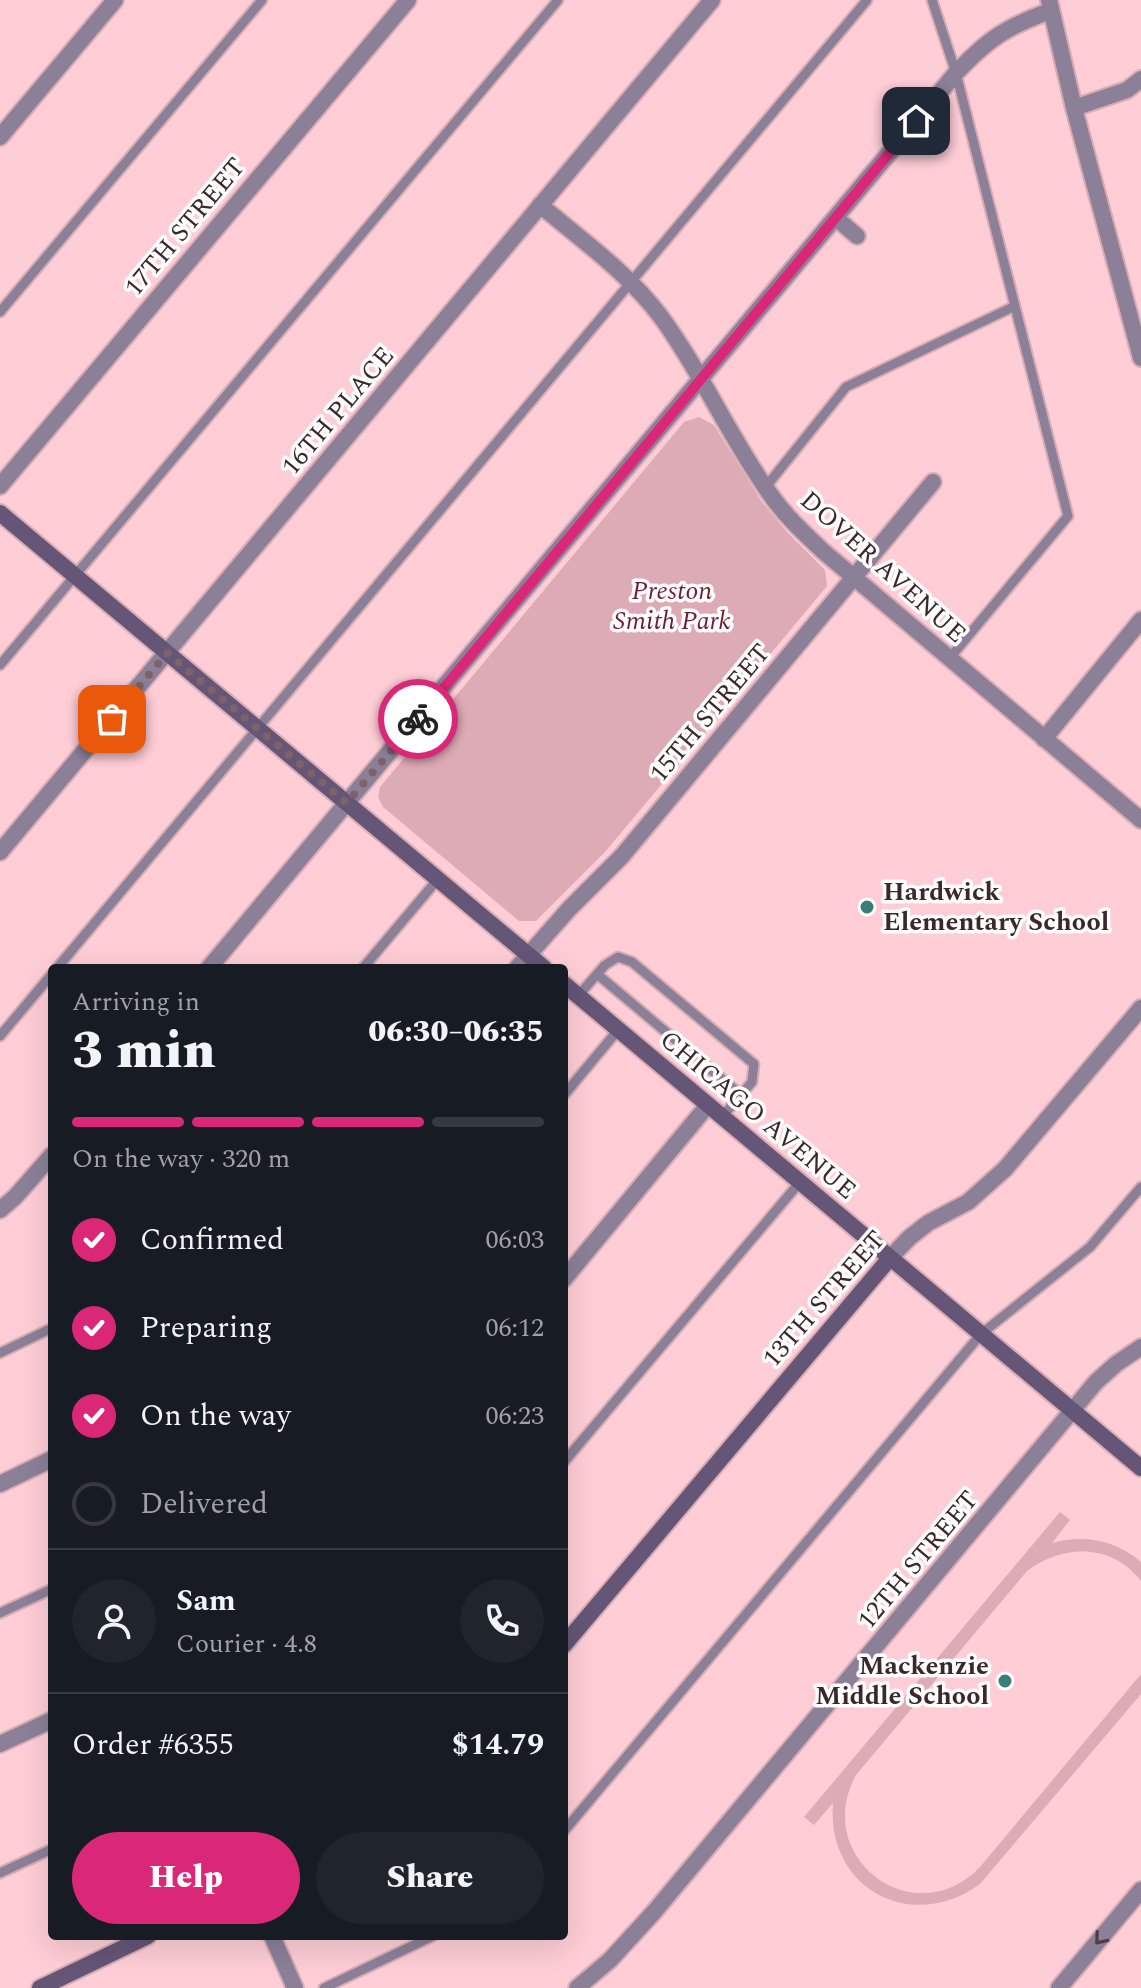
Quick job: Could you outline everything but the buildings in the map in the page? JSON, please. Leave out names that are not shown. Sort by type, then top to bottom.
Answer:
[{"type":"street","points":[[0,137],[115,0]]},
{"type":"street","name":"17TH STREET","points":[[0,486],[408,0]]},
{"type":"street","name":"16TH PLACE","points":[[0,852],[712,0]]},
{"type":"street","points":[[212,964],[956,73],[983,45],[1049,3],[1141,358]]},
{"type":"street","points":[[1074,108],[1127,90],[1141,79]]},
{"type":"street","name":"DOVER AVENUE","points":[[540,205],[631,283],[660,317],[765,488],[796,526],[949,659],[1140,816]]},
{"type":"street","points":[[836,218],[857,236]]},
{"type":"street","name":"15TH STREET","points":[[520,964],[622,856],[933,482]]},
{"type":"street","points":[[0,513],[539,964]]},
{"type":"street","points":[[1044,739],[1141,620]]},
{"type":"street","name":"CHICAGO AVENUE","points":[[568,987],[1141,1468]]},
{"type":"street","name":"13TH STREET","points":[[568,1640],[890,1258],[928,1223],[968,1202],[1005,1169],[1141,1008]]},
{"type":"street","points":[[568,1274],[708,1105]]},
{"type":"street","points":[[0,1210],[48,1159]]},
{"type":"street","name":"12TH STREET","points":[[577,1988],[610,1960],[654,1912],[1096,1382],[1141,1347]]},
{"type":"street","points":[[0,1484],[48,1461]]},
{"type":"street","points":[[0,1744],[48,1722]]},
{"type":"street","points":[[1059,1988],[1141,1890]]},
{"type":"street","points":[[40,1988],[140,1940]]},
{"type":"street","points":[[274,1940],[295,1988]]},
{"type":"lane","points":[[0,312],[262,0]]},
{"type":"lane","points":[[0,665],[558,0]]},
{"type":"lane","points":[[60,964],[867,0]]},
{"type":"lane","points":[[932,0],[956,73],[1068,516],[949,659]]},
{"type":"lane","points":[[765,488],[846,387],[1015,306]]},
{"type":"lane","points":[[366,964],[438,879]]},
{"type":"lane","points":[[578,996],[597,974],[618,957],[632,962],[754,1064],[752,1082],[722,1117]]},
{"type":"lane","points":[[597,974],[741,1095]]},
{"type":"lane","points":[[0,1036],[48,979]]},
{"type":"lane","points":[[568,1090],[618,1030]]},
{"type":"lane","points":[[568,1457],[800,1182]]},
{"type":"lane","points":[[568,1826],[981,1334],[1090,1247],[1141,1187]]},
{"type":"lane","points":[[0,1353],[48,1330]]},
{"type":"lane","points":[[0,1613],[48,1591]]},
{"type":"lane","points":[[0,1873],[48,1851]]},
{"type":"lane","points":[[324,1988],[425,1940]]},
{"type":"green space","name":"Preston Smith Park","points":[[699,417],[714,425],[762,502],[825,570],[827,586],[605,852],[536,921],[519,921],[383,807],[378,797],[380,787],[684,422]]},
{"type":"green space","points":[[1060,1512],[1070,1520],[1052,1543],[1088,1539],[1121,1548],[1141,1562],[1141,1581],[1116,1560],[1087,1552],[1056,1556],[1027,1571],[856,1775],[846,1806],[847,1834],[858,1859],[877,1878],[900,1890],[927,1893],[954,1886],[980,1867],[1141,1674],[1141,1694],[980,1884],[954,1898],[927,1905],[902,1903],[878,1894],[859,1880],[843,1859],[835,1833],[833,1803],[814,1825],[804,1817]]},
{"type":"way so far","points":[[112,719],[167,653],[347,803],[418,719]]},
{"type":"place","name":"Hardwick Elementary School","points":[[867,907]]},
{"type":"place","name":"Mackenzie Middle School","points":[[1005,1681]]},
{"type":"route","points":[[418,719],[916,121]]}]
